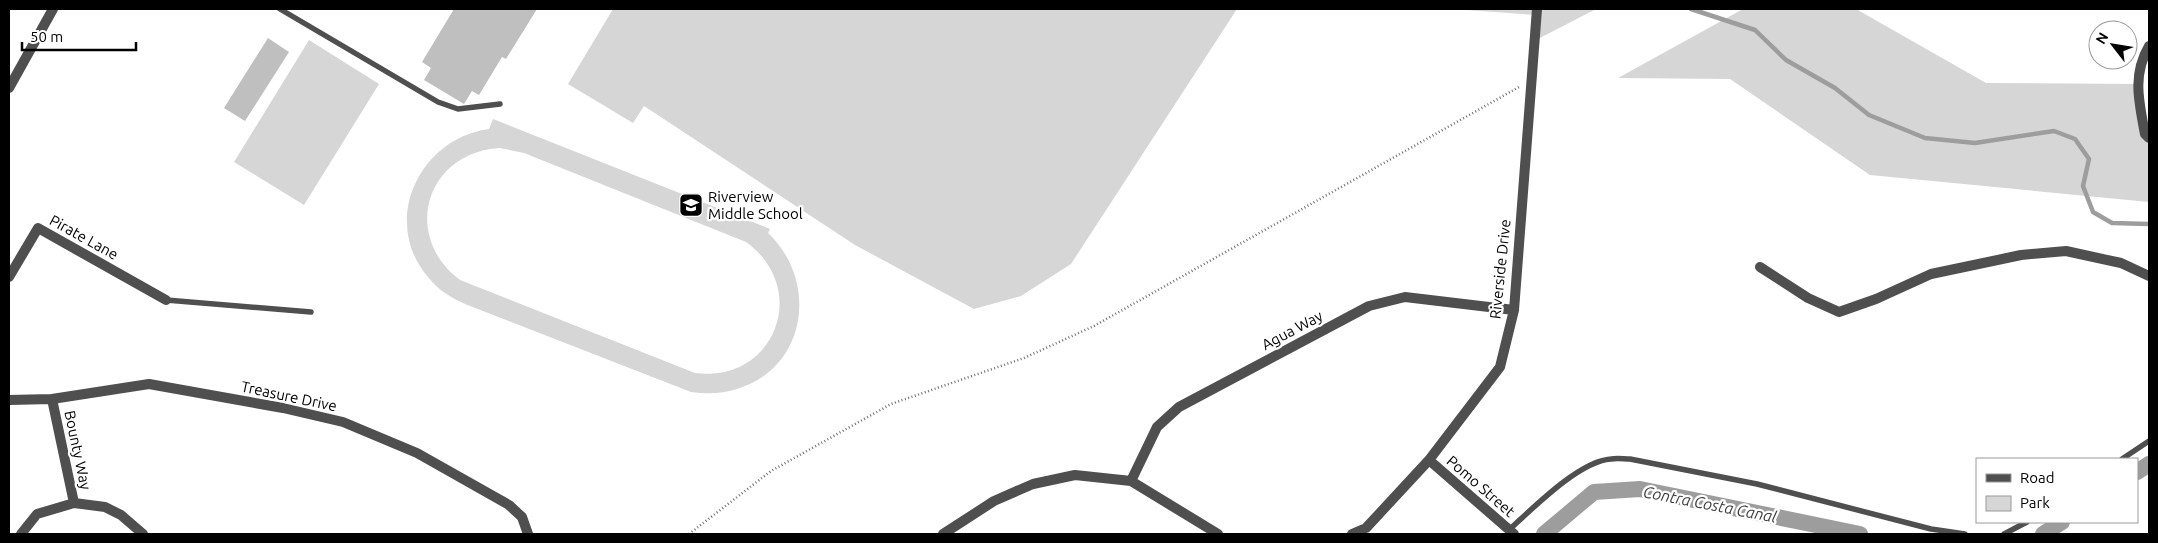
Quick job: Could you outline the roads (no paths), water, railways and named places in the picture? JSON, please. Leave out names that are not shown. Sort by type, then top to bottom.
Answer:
[{"type":"street","points":[[9,88],[53,9]]},
{"type":"street","name":"Riverside Drive","points":[[1352,534],[1366,528],[1429,460],[1500,367],[1514,310],[1537,9]]},
{"type":"street","points":[[2149,46],[2141,59],[2137,95],[2145,134],[2149,138]]},
{"type":"street","name":"Pirate Lane","points":[[9,277],[38,228],[166,300]]},
{"type":"street","points":[[1760,267],[1808,298],[1840,312],[1876,299],[1931,274],[2021,255],[2066,251],[2121,263],[2149,276]]},
{"type":"street","name":"Agua Way","points":[[1131,481],[1157,426],[1179,407],[1369,306],[1405,297],[1514,310]]},
{"type":"street","name":"Treasure Drive","points":[[9,400],[52,399],[149,384],[283,408],[343,422],[417,452],[509,505],[522,517],[528,534]]},
{"type":"street","name":"Bounty Way","points":[[21,534],[37,514],[74,503],[52,399]]},
{"type":"street","name":"Pomo Street","points":[[1429,460],[1512,532]]},
{"type":"street","points":[[943,534],[994,501],[1033,484],[1075,475],[1131,481],[1218,534]]},
{"type":"street","points":[[74,503],[105,507],[121,515],[143,534]]},
{"type":"lane","points":[[280,9],[438,102],[458,109],[500,104]]},
{"type":"lane","points":[[166,300],[311,312]]},
{"type":"lane","points":[[2124,458],[2149,441]]},
{"type":"lane","points":[[1512,532],[1540,501],[1585,468],[1609,459],[1639,461],[1757,484],[1931,528],[1965,534]]},
{"type":"lane","points":[[2004,534],[2024,523]]},
{"type":"waterway","points":[[1691,9],[1755,30],[1786,60],[1835,88],[1869,115],[1925,138],[1975,143],[2054,131],[2075,139],[2089,159],[2083,186],[2093,212],[2112,223],[2149,224]]},
{"type":"waterway","name":"Contra Costa Canal","points":[[2138,471],[2149,464]]},
{"type":"waterway","name":"Contra Costa Canal","points":[[1544,534],[1594,492],[1640,489],[1860,534]]},
{"type":"waterway","name":"Contra Costa Canal","points":[[2043,534],[2060,523]]},
{"type":"place","name":"Riverview Middle School","points":[[691,205]]}]
